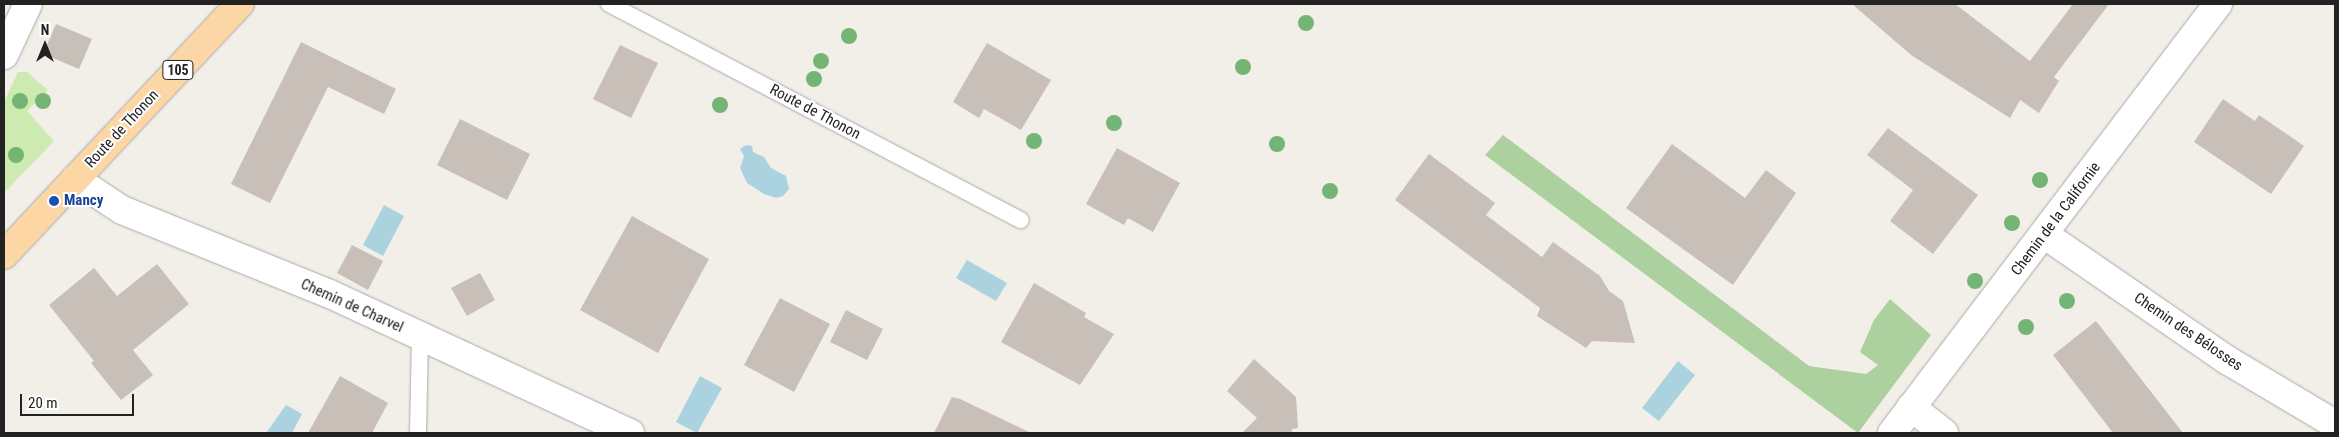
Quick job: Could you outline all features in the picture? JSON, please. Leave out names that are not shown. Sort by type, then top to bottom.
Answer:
[{"type":"main road","name":"Route de Thonon","points":[[4,255],[240,4]]},
{"type":"street","points":[[4,55],[28,4]]},
{"type":"street","name":"Chemin de la Californie","points":[[1892,433],[2045,235],[2218,4]]},
{"type":"street","name":"Chemin de Charvel","points":[[75,179],[122,210],[330,294],[630,433]]},
{"type":"street","name":"Chemin des Bélosses","points":[[2045,235],[2227,360],[2335,424]]},
{"type":"street","points":[[1911,407],[1944,433]]},
{"type":"lane","name":"Route de Thonon","points":[[609,4],[1021,220]]},
{"type":"lane","points":[[418,433],[420,336]]},
{"type":"green space","points":[[18,72],[27,72],[48,90],[27,111],[54,141],[4,193],[4,102]]},
{"type":"green space","points":[[1503,135],[1809,366],[1866,374],[1878,365],[1860,352],[1874,320],[1890,299],[1931,335],[1858,433],[1485,155]]},
{"type":"water","points":[[746,145],[752,146],[753,152],[764,157],[771,168],[786,176],[789,189],[783,196],[776,198],[764,194],[747,183],[740,168],[744,156],[740,149]]},
{"type":"water","points":[[384,205],[404,216],[383,256],[363,245]]},
{"type":"water","points":[[967,260],[1007,283],[996,301],[956,278]]},
{"type":"water","points":[[1678,361],[1695,375],[1659,421],[1642,408]]},
{"type":"water","points":[[700,376],[722,388],[697,433],[676,422]]},
{"type":"water","points":[[286,405],[302,414],[292,433],[266,433]]},
{"type":"building","points":[[1852,4],[1955,4],[2030,61],[2073,4],[2109,4],[2054,77],[2059,81],[2039,113],[2020,100],[2010,118],[1911,55]]},
{"type":"building","points":[[56,24],[92,39],[79,69],[43,54]]},
{"type":"building","points":[[301,42],[396,89],[384,114],[328,87],[270,203],[231,184]]},
{"type":"building","points":[[987,43],[1051,80],[1021,130],[984,109],[979,118],[953,102]]},
{"type":"building","points":[[620,45],[658,63],[631,118],[593,99]]},
{"type":"building","points":[[2223,99],[2255,121],[2259,115],[2304,146],[2271,194],[2194,142]]},
{"type":"building","points":[[460,119],[530,154],[507,200],[437,165]]},
{"type":"building","points":[[1888,128],[1978,195],[1933,254],[1890,221],[1913,190],[1867,155]]},
{"type":"building","points":[[1672,144],[1745,198],[1766,170],[1796,193],[1733,285],[1626,208]]},
{"type":"building","points":[[1117,148],[1180,183],[1153,232],[1128,218],[1124,225],[1086,204]]},
{"type":"building","points":[[1429,154],[1495,203],[1486,215],[1542,257],[1553,242],[1600,276],[1609,291],[1623,301],[1635,343],[1592,341],[1586,348],[1537,316],[1540,308],[1395,200]]},
{"type":"building","points":[[632,216],[709,259],[658,353],[580,310]]},
{"type":"building","points":[[352,245],[383,261],[368,290],[337,273]]},
{"type":"building","points":[[157,264],[189,304],[133,350],[153,375],[121,400],[91,363],[94,361],[49,305],[94,268],[117,296]]},
{"type":"building","points":[[480,273],[495,300],[467,316],[451,288]]},
{"type":"building","points":[[1034,283],[1086,313],[1084,317],[1114,334],[1080,385],[1001,342]]},
{"type":"building","points":[[780,298],[830,324],[794,392],[744,365]]},
{"type":"building","points":[[846,310],[883,329],[867,360],[830,342]]},
{"type":"building","points":[[2096,321],[2183,433],[2113,433],[2053,355]]},
{"type":"building","points":[[1254,359],[1296,397],[1298,428],[1292,429],[1292,433],[1242,433],[1257,418],[1227,391]]},
{"type":"building","points":[[340,376],[388,403],[372,433],[308,433]]},
{"type":"building","points":[[952,397],[960,399],[1031,433],[934,433]]},
{"type":"place","name":"Mancy","points":[[54,201]]}]
